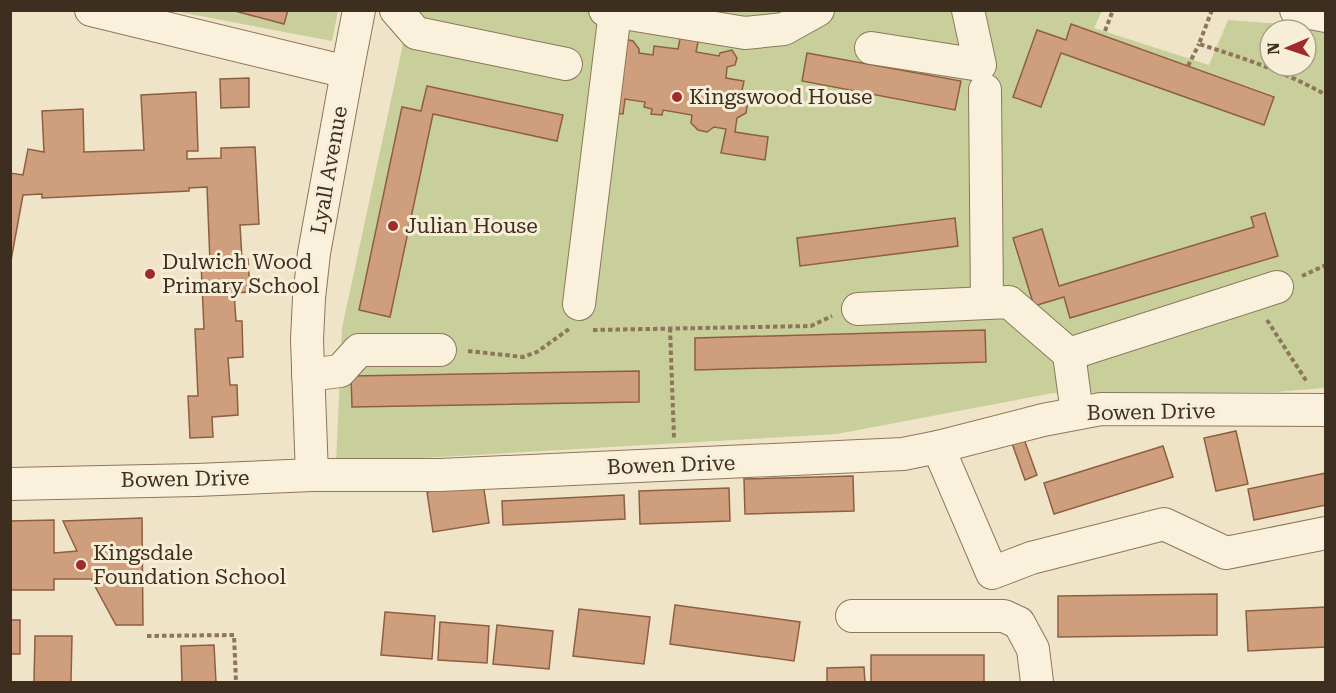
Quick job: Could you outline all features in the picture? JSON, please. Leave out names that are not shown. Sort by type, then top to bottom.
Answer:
[{"type":"street","points":[[91,10],[346,72]]},
{"type":"street","name":"Lyall Avenue","points":[[312,475],[308,304],[314,253],[346,72],[360,10]]},
{"type":"street","points":[[396,10],[416,33],[566,64]]},
{"type":"street","points":[[579,323],[610,11],[746,33],[784,29],[818,10]]},
{"type":"street","points":[[871,48],[980,65],[968,10]]},
{"type":"street","points":[[1296,10],[1326,16]]},
{"type":"street","points":[[985,90],[987,303]]},
{"type":"street","points":[[1069,354],[1264,291]]},
{"type":"street","points":[[858,309],[1009,302],[1069,354],[1077,413]]},
{"type":"street","points":[[308,375],[340,371],[359,350],[455,350]]},
{"type":"street","name":"Bowen Drive","points":[[10,484],[312,475],[440,475],[903,454],[1043,420],[1101,409],[1325,410]]},
{"type":"street","points":[[938,447],[992,573],[1031,558],[1164,524],[1226,553],[1326,533]]},
{"type":"street","points":[[852,616],[1004,616],[1019,623],[1033,649],[1037,682]]},
{"type":"path","points":[[1105,31],[1113,10]]},
{"type":"path","points":[[1188,66],[1212,10]]},
{"type":"path","points":[[1199,44],[1263,65],[1326,95]]},
{"type":"path","points":[[1264,291],[1325,410]]},
{"type":"path","points":[[579,323],[670,328],[811,326],[839,312],[858,309]]},
{"type":"path","points":[[670,328],[675,464]]},
{"type":"path","points":[[455,350],[523,357],[537,352],[562,335]]},
{"type":"path","points":[[147,636],[234,635],[236,682]]},
{"type":"green space","points":[[174,11],[231,11],[284,24],[288,11],[338,11],[332,41]]},
{"type":"green space","points":[[406,11],[1102,11],[1094,28],[1209,65],[1228,20],[1258,22],[1258,78],[1318,78],[1318,26],[1325,27],[1325,388],[1275,392],[1053,393],[837,434],[336,463],[342,328],[402,49]],"holes":[[[1072,24],[1274,96],[1264,125],[1061,53],[1042,107],[1013,97],[1037,30],[1066,40]],[[681,35],[699,37],[696,52],[719,56],[720,53],[732,51],[737,58],[735,65],[727,67],[726,78],[744,81],[741,95],[748,100],[737,118],[735,132],[768,137],[765,160],[722,153],[726,129],[714,127],[707,132],[698,130],[691,123],[692,115],[663,110],[662,115],[652,114],[652,109],[645,102],[625,99],[622,114],[608,112],[624,39],[634,43],[639,53],[653,55],[655,46],[678,49]],[[807,53],[960,81],[955,110],[802,81]],[[402,107],[421,111],[563,116],[557,141],[433,114],[390,317],[359,310]],[[1265,213],[1278,255],[1071,318],[1064,297],[1034,306],[1013,238],[1059,286],[1254,227],[1251,217]],[[955,219],[958,246],[800,265],[797,238]],[[985,330],[986,362],[695,370],[695,338]],[[638,371],[639,402],[352,407],[352,376]]]},
{"type":"building","points":[[231,10],[288,10],[284,24]]},
{"type":"building","points":[[1071,24],[1274,97],[1264,125],[1061,53],[1041,107],[1013,97],[1037,30],[1066,40]]},
{"type":"building","name":"Kingswood House","points":[[681,34],[699,37],[696,52],[719,56],[720,53],[732,50],[737,58],[735,65],[727,67],[726,78],[744,81],[741,95],[748,100],[746,113],[737,118],[735,132],[768,137],[765,160],[721,153],[726,129],[714,127],[707,132],[698,130],[691,123],[692,115],[663,110],[662,115],[651,114],[652,109],[644,107],[645,102],[625,99],[623,114],[608,112],[624,39],[633,41],[639,53],[653,55],[654,46],[678,49]]},
{"type":"building","points":[[807,53],[961,81],[955,110],[802,81]]},
{"type":"building","points":[[249,78],[249,107],[221,108],[220,79]]},
{"type":"building","name":"Julian House","points":[[427,86],[563,115],[557,141],[433,114],[390,317],[359,310],[402,107],[421,111]]},
{"type":"building","points":[[196,92],[198,151],[187,151],[187,159],[221,158],[221,148],[255,147],[259,224],[240,225],[242,259],[248,259],[250,292],[234,293],[236,321],[242,321],[243,357],[228,358],[230,385],[237,385],[238,415],[212,417],[213,437],[190,438],[188,396],[198,396],[195,329],[204,329],[201,263],[210,262],[207,187],[189,188],[189,191],[42,198],[42,194],[23,195],[10,266],[10,173],[23,175],[28,149],[44,152],[42,111],[83,109],[84,152],[144,150],[141,95]]},
{"type":"building","points":[[1265,213],[1278,256],[1070,318],[1064,297],[1034,306],[1013,238],[1042,229],[1059,286],[1254,227],[1251,217]]},
{"type":"building","points":[[955,218],[958,246],[800,266],[797,238]]},
{"type":"building","points":[[985,330],[986,362],[695,370],[695,338]]},
{"type":"building","points":[[639,371],[639,402],[352,407],[351,376]]},
{"type":"building","points":[[1020,428],[1037,475],[1025,480],[1008,432]]},
{"type":"building","points":[[1236,431],[1248,484],[1216,491],[1204,438]]},
{"type":"building","points":[[1163,446],[1173,477],[1054,514],[1044,483]]},
{"type":"building","points":[[1326,473],[1326,505],[1254,520],[1248,489]]},
{"type":"building","points":[[853,476],[854,511],[745,514],[744,479]]},
{"type":"building","points":[[483,483],[489,523],[433,532],[427,492]]},
{"type":"building","points":[[729,488],[730,521],[640,524],[639,491]]},
{"type":"building","points":[[624,495],[625,519],[503,525],[502,501]]},
{"type":"building","points":[[142,518],[143,625],[116,625],[91,579],[54,579],[54,590],[10,590],[10,521],[54,520],[54,553],[77,551],[63,521]]},
{"type":"building","points":[[1217,594],[1217,635],[1058,637],[1058,596]]},
{"type":"building","points":[[675,605],[800,622],[794,661],[670,644]]},
{"type":"building","points":[[1326,607],[1326,647],[1248,651],[1246,611]]},
{"type":"building","points":[[579,609],[650,617],[644,664],[573,656]]},
{"type":"building","points":[[385,612],[435,616],[432,659],[381,655]]},
{"type":"building","points":[[10,620],[20,620],[20,654],[10,654]]},
{"type":"building","points":[[440,622],[489,626],[487,663],[438,660]]},
{"type":"building","points":[[497,625],[553,631],[549,669],[493,664]]},
{"type":"building","points":[[35,636],[72,636],[71,682],[34,682]]},
{"type":"building","points":[[214,645],[216,682],[182,682],[181,646]]},
{"type":"building","points":[[871,655],[984,655],[984,682],[871,682]]},
{"type":"building","points":[[864,667],[865,682],[827,682],[827,668]]},
{"type":"place","name":"Kingswood House","points":[[677,97]]},
{"type":"place","name":"Julian House","points":[[393,226]]},
{"type":"place","name":"Dulwich Wood Primary School","points":[[150,274]]},
{"type":"place","name":"Kingsdale Foundation School","points":[[81,565]]}]
